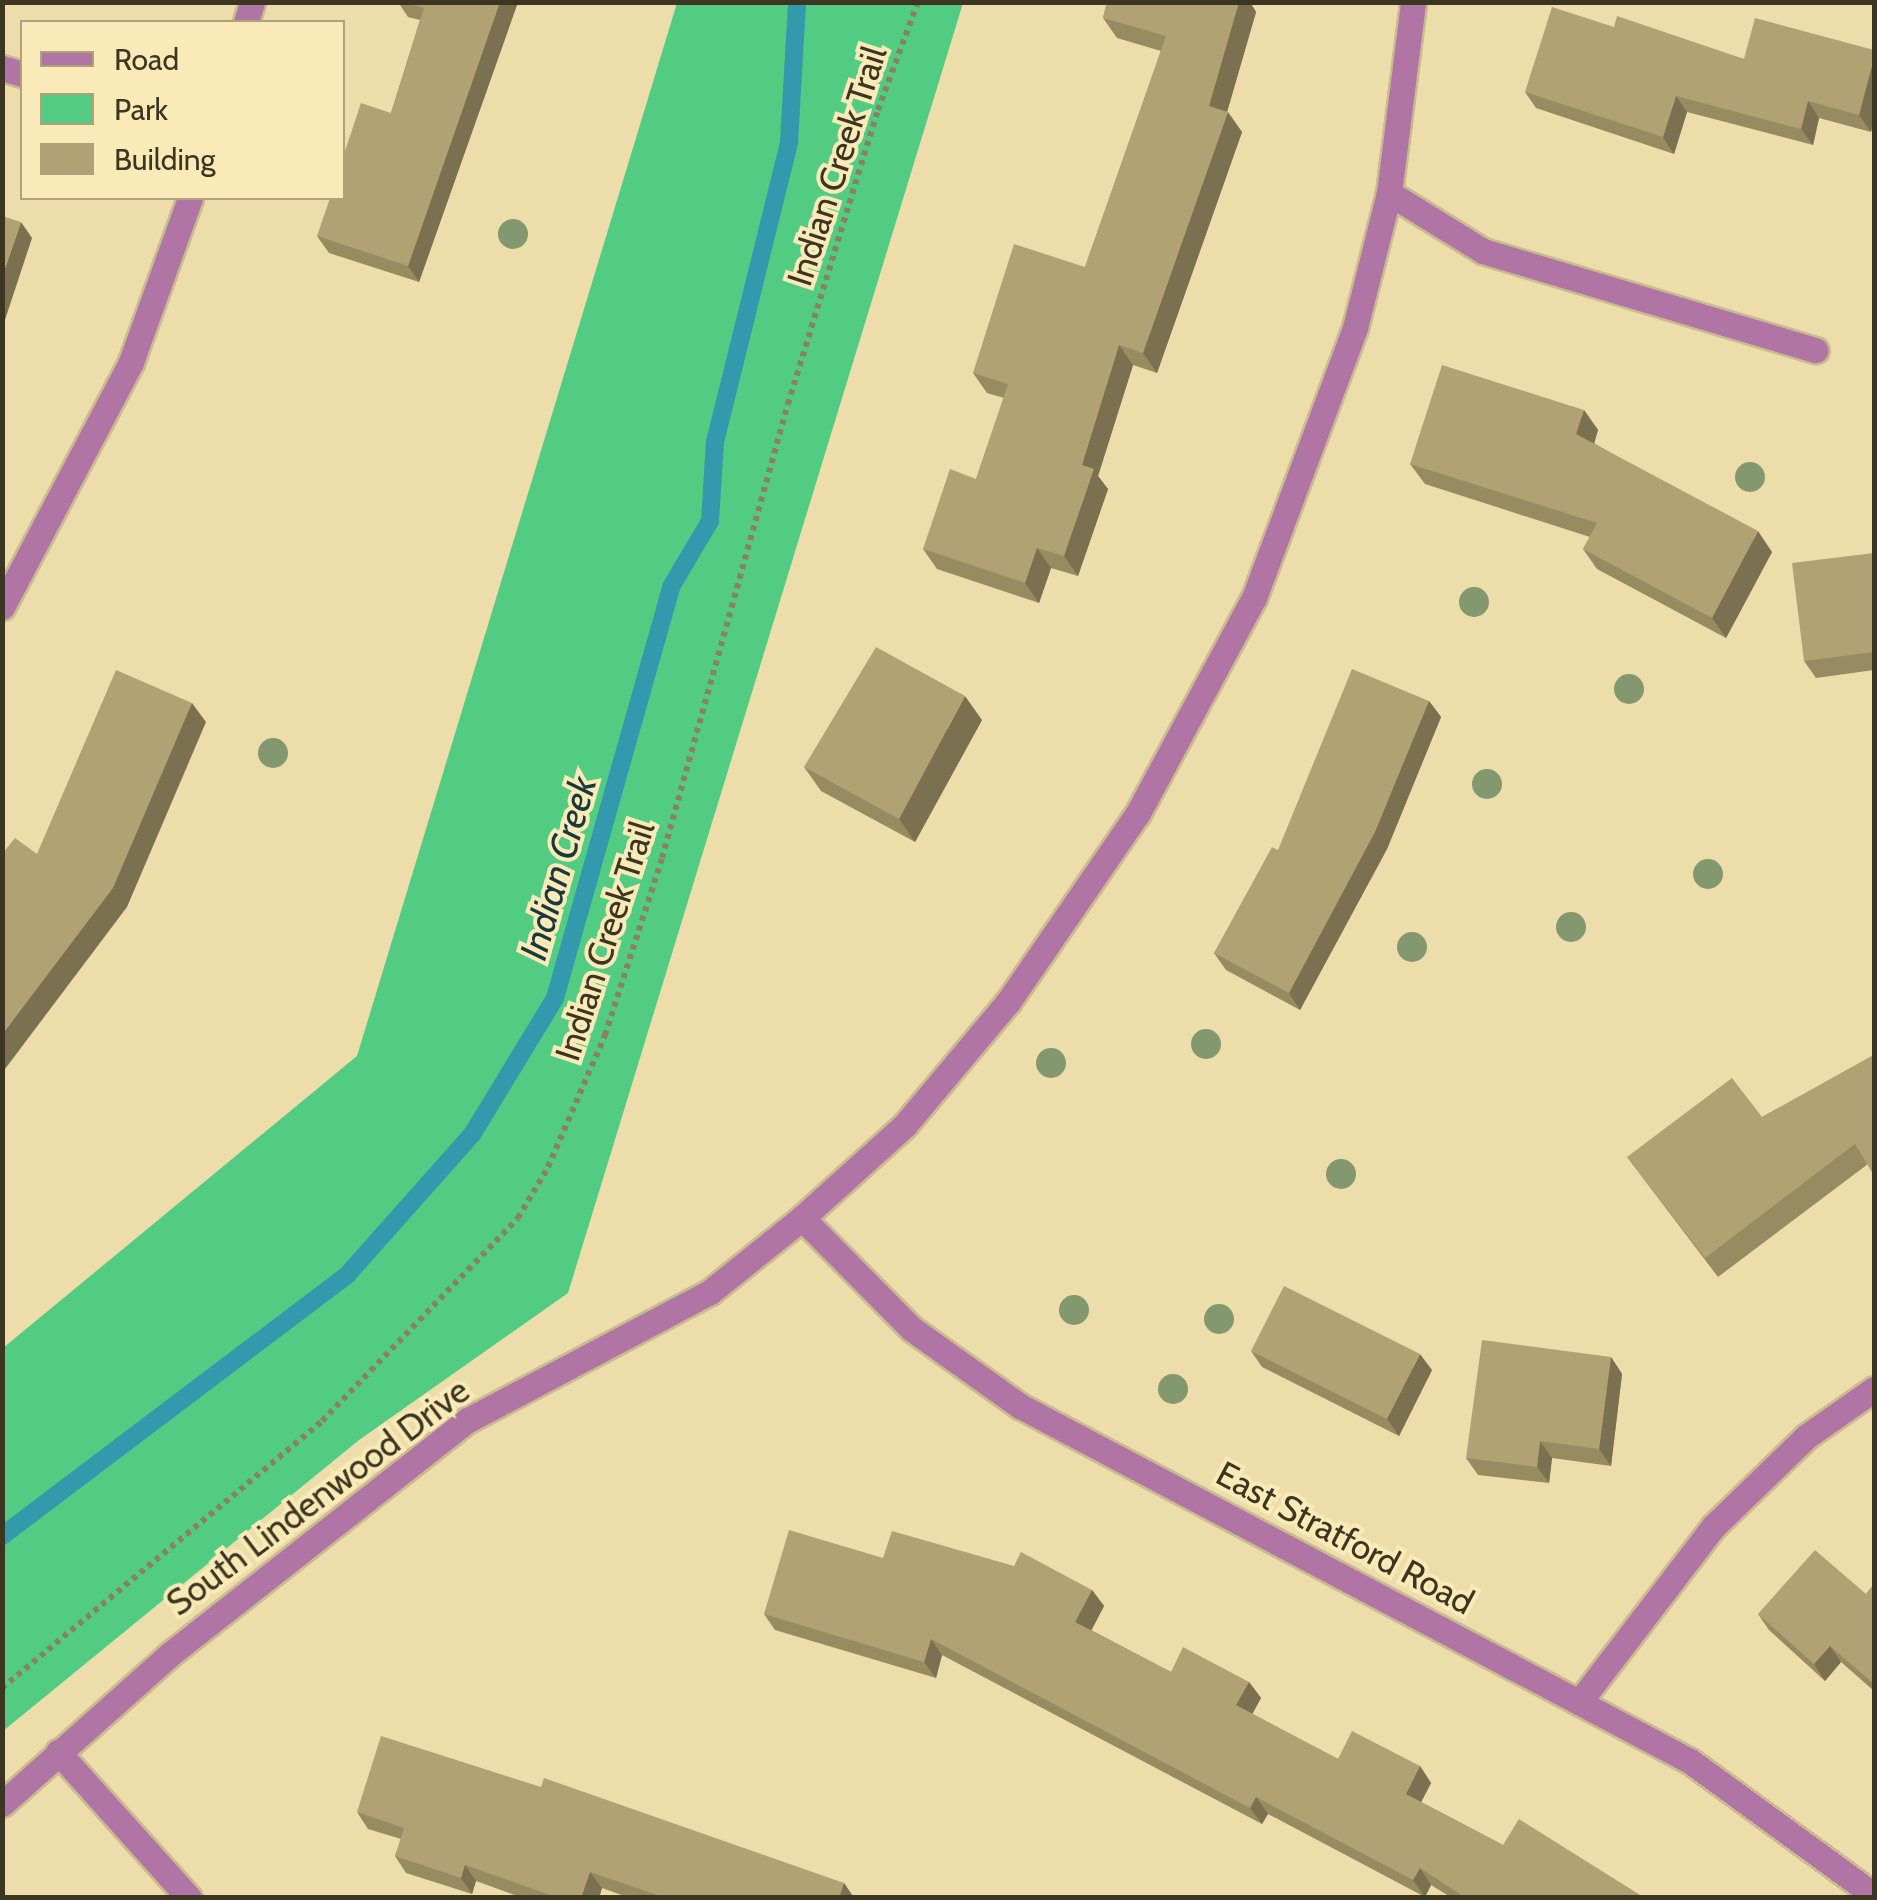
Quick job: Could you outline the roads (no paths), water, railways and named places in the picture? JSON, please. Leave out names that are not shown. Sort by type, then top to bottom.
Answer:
[{"type":"street","name":"South Lindenwood Drive","points":[[2,1804],[169,1655],[468,1420],[710,1292],[802,1218],[905,1125],[1008,1002],[1138,813],[1254,598],[1327,413],[1388,194],[1413,2]]},
{"type":"street","points":[[1388,194],[1483,251],[1816,350]]},
{"type":"street","points":[[2,607],[131,362],[189,200]]},
{"type":"street","name":"East Stratford Road","points":[[802,1218],[912,1329],[1020,1406],[1690,1761],[1874,1895]]},
{"type":"street","points":[[1580,1701],[1714,1526],[1807,1436],[1874,1389]]},
{"type":"street","points":[[58,1752],[189,1898]]},
{"type":"waterway","name":"Indian Creek","points":[[2,1536],[348,1274],[473,1133],[555,998],[671,587],[710,521],[715,442],[789,142],[797,2]]}]
